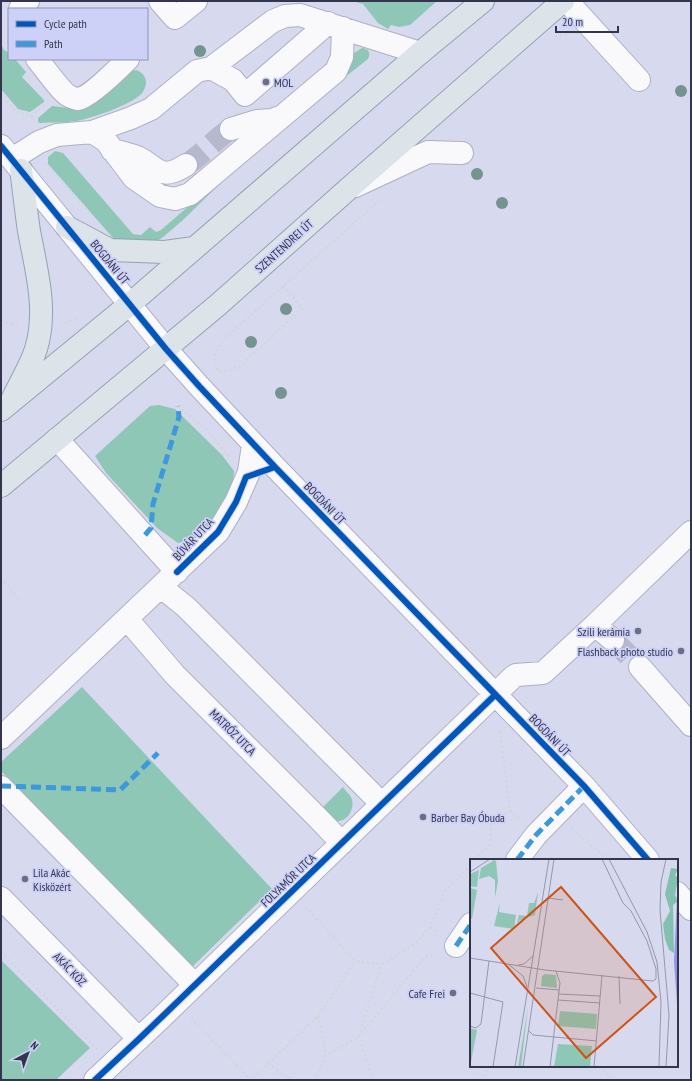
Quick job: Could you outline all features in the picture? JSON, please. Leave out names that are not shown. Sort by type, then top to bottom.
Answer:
[{"type":"main road","points":[[6,406],[130,304],[420,53],[483,1]]},
{"type":"main road","name":"SZENTENDREI ÚT","points":[[1,486],[219,304],[563,1]]},
{"type":"main road","points":[[6,406],[36,349],[40,329],[41,311],[41,298],[36,260],[11,158]]},
{"type":"main road","points":[[67,227],[110,250],[165,252],[194,248]]},
{"type":"street","points":[[160,1],[175,18],[196,1]]},
{"type":"street","points":[[567,1],[639,80]]},
{"type":"street","points":[[11,158],[39,142],[57,135],[92,132],[151,109],[197,71],[211,68],[273,21],[285,16],[300,14],[420,53]]},
{"type":"street","points":[[211,68],[233,80],[245,96],[335,26]]},
{"type":"street","points":[[92,132],[106,142],[134,178],[160,196],[175,198],[190,194],[336,72],[342,58],[335,26]]},
{"type":"street","points":[[38,60],[62,91],[69,96],[78,99],[85,96],[102,83],[127,60]]},
{"type":"street","points":[[231,129],[257,121],[272,120],[288,112]]},
{"type":"street","points":[[112,150],[137,157],[156,170],[168,174],[186,166]]},
{"type":"street","points":[[347,190],[428,152],[462,153]]},
{"type":"street","name":"BOGDÁNI ÚT","points":[[11,158],[166,349],[253,444],[584,786],[647,859]]},
{"type":"street","points":[[57,439],[177,572]]},
{"type":"street","name":"BÚVÁR UTCA","points":[[1,738],[177,572],[223,539],[236,502],[249,472],[253,444]]},
{"type":"street","name":"FOLYAMŐR UTCA","points":[[95,1080],[516,675],[543,674],[596,625],[691,532]]},
{"type":"street","points":[[161,587],[186,607],[382,804]]},
{"type":"street","name":"MATRÓZ UTCA","points":[[127,619],[175,675],[316,815],[342,843]]},
{"type":"street","points":[[596,625],[613,640]]},
{"type":"street","points":[[640,667],[691,725]]},
{"type":"street","points":[[519,859],[536,835],[584,786]]},
{"type":"street","points":[[1,787],[195,985]]},
{"type":"street","points":[[678,894],[691,909]]},
{"type":"street","name":"AKÁC KÖZ","points":[[1,898],[139,1039]]},
{"type":"street","points":[[456,946],[470,925]]},
{"type":"path","points":[[1,93],[15,111],[31,116],[45,163],[92,216]]},
{"type":"path","points":[[217,371],[224,371],[239,367],[303,308],[283,286]]},
{"type":"path","points":[[56,330],[76,318]]},
{"type":"path","points":[[1,321],[25,328]]},
{"type":"path","points":[[1,350],[8,358]]},
{"type":"path","points":[[178,406],[208,431],[246,477]]},
{"type":"path","points":[[1,578],[20,601]]},
{"type":"path","points":[[495,695],[510,811],[536,835]]},
{"type":"path","points":[[476,859],[490,844],[492,820],[510,811]]},
{"type":"path","points":[[556,814],[607,859]]},
{"type":"path","points":[[292,892],[355,961],[381,964],[414,945],[430,927],[445,891],[470,865]]},
{"type":"path","points":[[315,1080],[326,1056],[359,1036],[425,957],[456,946]]},
{"type":"path","points":[[1,952],[112,1064]]},
{"type":"path","points":[[177,1002],[251,1080],[318,1016],[355,961]]},
{"type":"path","points":[[372,1080],[359,1036],[381,964]]},
{"type":"path","points":[[318,1016],[326,1056]]},
{"type":"path","points":[[268,1064],[292,1080]]},
{"type":"path","points":[[480,1080],[490,1067]]},
{"type":"path","points":[[600,1067],[614,1080]]},
{"type":"green space","points":[[352,1],[437,1],[410,25],[399,27],[391,25],[388,29],[378,23],[363,4]]},
{"type":"green space","points":[[1,44],[4,50],[8,52],[8,60],[16,60],[26,72],[22,77],[44,100],[44,102],[30,112],[18,109],[1,89]]},
{"type":"green space","points":[[362,48],[369,52],[368,59],[340,81],[354,53]]},
{"type":"green space","points":[[137,70],[146,79],[146,84],[141,94],[128,103],[101,114],[77,121],[38,122],[38,118],[52,106],[77,109],[130,71]]},
{"type":"green space","points":[[55,151],[63,153],[133,234],[141,235],[150,227],[156,232],[161,230],[227,173],[228,176],[183,220],[162,238],[149,245],[122,244],[114,239],[48,164],[48,157]]},
{"type":"green space","points":[[159,405],[175,409],[222,455],[234,471],[233,484],[216,522],[199,538],[178,543],[157,528],[106,473],[95,456],[150,406]]},
{"type":"green space","points":[[82,687],[272,889],[191,968],[1,771],[1,762]]},
{"type":"green space","points":[[343,787],[351,797],[352,810],[344,820],[335,821],[319,811]]},
{"type":"green space","points":[[1,960],[90,1048],[56,1080],[1,1080]]},
{"type":"tunnel","points":[[186,165],[198,157],[219,137],[231,129]]},
{"type":"tunnel","points":[[613,640],[640,667]]},
{"type":"marked path","points":[[145,535],[151,528],[153,504],[179,417],[178,406]]},
{"type":"marked path","points":[[1,786],[120,790],[158,753]]},
{"type":"marked path","points":[[518,859],[536,835],[584,786]]},
{"type":"marked path","points":[[456,946],[470,925]]},
{"type":"cycle path","points":[[1,146],[166,349],[199,386],[275,467],[584,786],[647,859]]},
{"type":"cycle path","points":[[177,572],[218,532],[236,502],[246,477],[275,467]]},
{"type":"cycle path","points":[[95,1080],[495,695]]},
{"type":"place","name":"MOL","points":[[266,82]]},
{"type":"place","name":"Szili kerámia","points":[[638,631]]},
{"type":"place","name":"Flashback photo studio","points":[[681,651]]},
{"type":"place","name":"Barber Bay Óbuda","points":[[423,817]]},
{"type":"place","name":"Lila Akác Kisközért","points":[[25,879]]},
{"type":"place","name":"Cafe Frei","points":[[453,993]]}]
